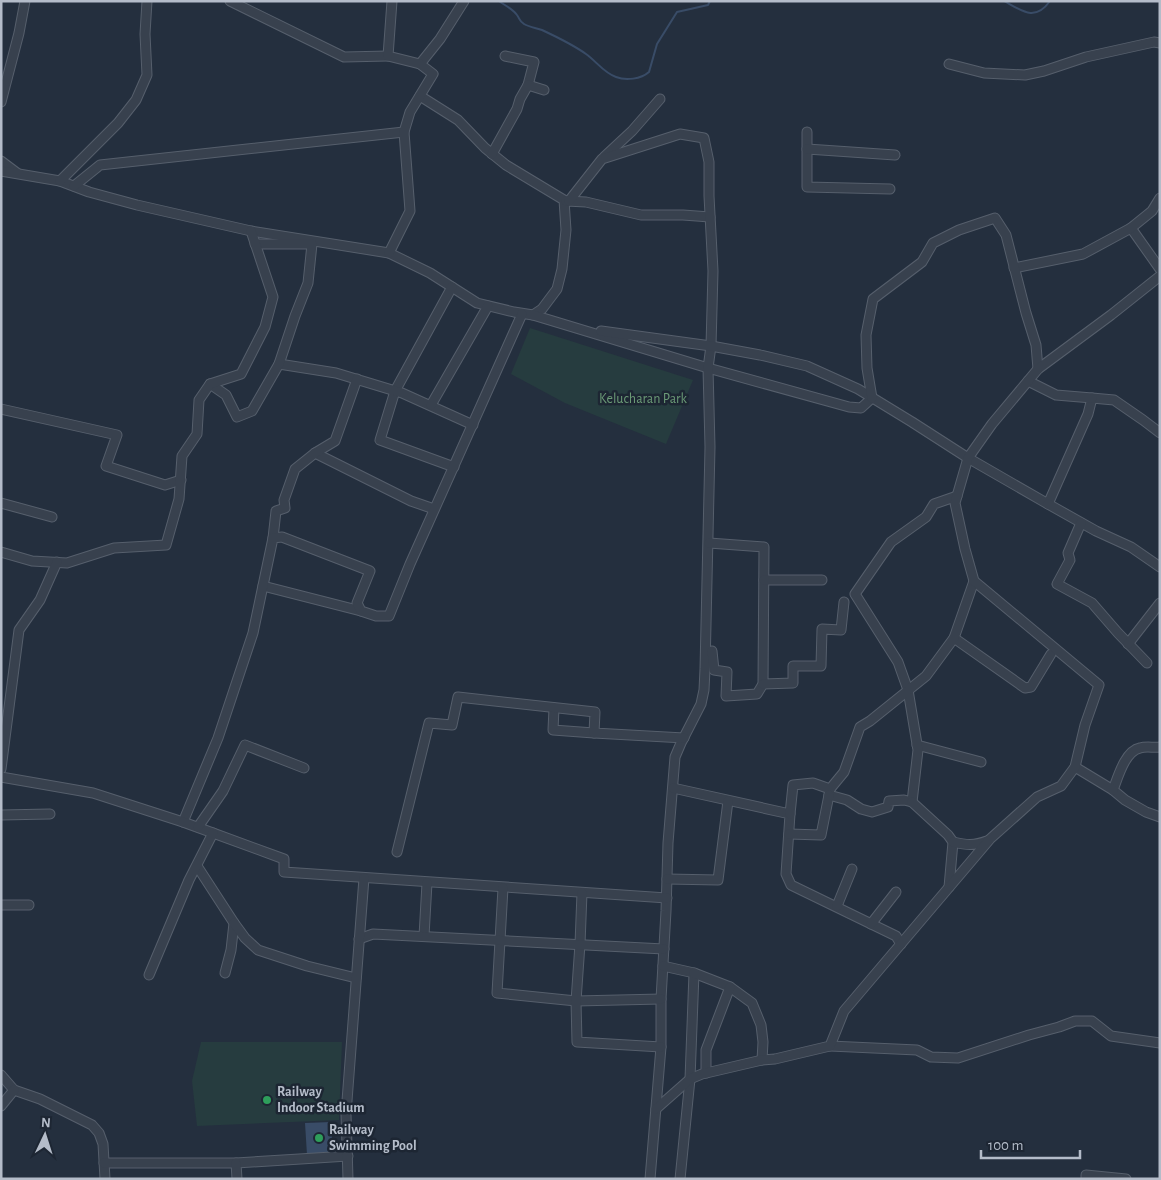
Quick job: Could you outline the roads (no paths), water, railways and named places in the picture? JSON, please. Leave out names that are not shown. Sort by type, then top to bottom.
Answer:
[{"type":"street","points":[[1,102],[20,33],[25,1]]},
{"type":"street","points":[[60,181],[118,123],[136,100],[147,75],[145,34],[147,1]]},
{"type":"street","points":[[230,1],[344,57],[388,56],[420,64],[433,74],[410,112],[404,132],[410,211],[389,253]]},
{"type":"street","points":[[388,56],[392,1]]},
{"type":"street","points":[[420,64],[440,39],[464,1]]},
{"type":"street","points":[[949,64],[984,73],[1025,75],[1044,72],[1086,57],[1154,42],[1160,43]]},
{"type":"street","points":[[492,154],[518,109],[520,99],[528,85],[534,62],[505,56]]},
{"type":"street","points":[[528,85],[544,90]]},
{"type":"street","points":[[420,96],[458,120],[485,148],[506,165],[566,201],[586,202],[641,215],[710,217]]},
{"type":"street","points":[[533,315],[542,309],[557,289],[562,269],[566,230],[566,201],[602,159],[632,131],[660,99]]},
{"type":"street","points":[[74,186],[100,165],[404,132]]},
{"type":"street","points":[[806,132],[807,187],[890,189]]},
{"type":"street","points":[[602,159],[680,134],[704,138],[709,162],[712,271],[711,346],[708,368],[710,447],[709,543],[704,690],[700,704],[676,757],[668,843],[661,999],[661,1047],[650,1179]]},
{"type":"street","points":[[807,149],[894,155]]},
{"type":"street","points":[[1,161],[18,173]]},
{"type":"street","points":[[1,171],[60,181],[89,192],[137,205],[251,231],[389,253],[430,273],[478,303],[533,315],[708,368],[849,407],[861,408],[872,398]]},
{"type":"street","points":[[1014,268],[1083,254],[1130,228],[1152,212],[1160,198]]},
{"type":"street","points":[[872,398],[867,368],[866,335],[873,299],[922,262],[932,243],[959,230],[995,218],[1006,235],[1036,344],[1038,369]]},
{"type":"street","points":[[1130,228],[1160,268]]},
{"type":"street","points":[[1,552],[32,561],[67,562],[114,548],[166,545],[179,500],[182,456],[197,434],[199,400],[210,384],[241,374],[266,327],[273,297],[251,231]]},
{"type":"street","points":[[210,384],[226,395],[237,417],[252,411],[279,364],[294,316],[308,283],[312,244],[256,244]]},
{"type":"street","points":[[789,834],[821,835],[830,792],[844,772],[860,727],[926,676],[954,638],[974,581],[955,503],[968,458],[992,424],[1038,369],[1160,276]]},
{"type":"street","points":[[452,287],[395,391],[380,440],[454,467]]},
{"type":"street","points":[[431,405],[488,306]]},
{"type":"street","points":[[263,586],[376,616],[389,616],[434,509],[522,314]]},
{"type":"street","points":[[573,327],[711,346],[807,366],[835,378],[872,398],[968,458],[1081,523],[1131,547],[1160,567]]},
{"type":"street","points":[[279,364],[336,373],[402,393],[473,425]]},
{"type":"street","points":[[183,822],[218,738],[253,632],[273,538],[276,511],[285,508],[284,500],[295,469],[335,440],[357,379]]},
{"type":"street","points":[[1028,381],[1056,395],[1114,400],[1160,433]]},
{"type":"street","points":[[1048,504],[1088,414],[1092,398]]},
{"type":"street","points":[[1,409],[117,435],[106,466],[165,485],[181,480]]},
{"type":"street","points":[[315,453],[410,500],[434,509]]},
{"type":"street","points":[[912,802],[918,750],[908,690],[898,662],[855,594],[891,542],[926,517],[934,504],[958,496]]},
{"type":"street","points":[[1,503],[52,517]]},
{"type":"street","points":[[1081,523],[1068,553],[1070,560],[1057,584],[1092,603],[1118,634],[1147,663]]},
{"type":"street","points":[[273,538],[282,537],[370,571],[357,603],[360,611]]},
{"type":"street","points":[[709,543],[764,547],[763,684],[757,694],[726,696],[727,672],[714,670],[712,651]]},
{"type":"street","points":[[1,769],[19,630],[40,600],[57,562]]},
{"type":"street","points":[[764,580],[822,580]]},
{"type":"street","points":[[830,1046],[844,1011],[988,841],[1037,797],[1061,786],[1075,767],[1085,725],[1099,685],[974,581]]},
{"type":"street","points":[[763,684],[793,683],[793,666],[821,666],[822,629],[841,630],[844,602]]},
{"type":"street","points":[[1128,644],[1160,603]]},
{"type":"street","points":[[954,638],[1026,688],[1031,687],[1051,654]]},
{"type":"street","points":[[397,852],[429,723],[452,725],[458,697],[595,712],[594,733]]},
{"type":"street","points":[[554,708],[553,730],[684,738]]},
{"type":"street","points":[[198,827],[222,791],[244,745],[304,768]]},
{"type":"street","points":[[917,745],[981,762]]},
{"type":"street","points":[[1113,790],[1126,760],[1134,750],[1142,747],[1160,747]]},
{"type":"street","points":[[1075,767],[1113,790],[1125,800],[1146,812],[1160,817]]},
{"type":"street","points":[[1,777],[93,793],[198,827],[284,859],[284,872],[666,898]]},
{"type":"street","points":[[901,944],[896,936],[791,885],[786,874],[793,785],[813,783],[847,800],[860,809],[872,812],[888,807],[889,801],[904,800],[912,802],[948,835],[953,842],[949,888]]},
{"type":"street","points":[[673,788],[790,814]]},
{"type":"street","points":[[667,879],[718,880],[728,801]]},
{"type":"street","points":[[1,815],[50,814]]},
{"type":"street","points":[[149,975],[189,880],[213,833]]},
{"type":"street","points":[[953,842],[976,845],[988,841]]},
{"type":"street","points":[[196,866],[234,923],[258,950],[307,966],[356,978]]},
{"type":"street","points":[[837,906],[852,869]]},
{"type":"street","points":[[348,1179],[346,1114],[364,878]]},
{"type":"street","points":[[424,936],[427,883]]},
{"type":"street","points":[[503,888],[497,993],[576,1001],[661,999]]},
{"type":"street","points":[[871,924],[896,892]]},
{"type":"street","points":[[582,893],[576,1001],[578,1042],[661,1047]]},
{"type":"street","points":[[1,905],[29,905]]},
{"type":"street","points":[[225,973],[231,950],[234,923]]},
{"type":"street","points":[[359,939],[373,934],[664,949]]},
{"type":"street","points":[[663,966],[694,973],[730,986],[752,1003],[761,1025],[763,1042],[762,1060]]},
{"type":"street","points":[[680,1179],[690,1079],[694,973]]},
{"type":"street","points":[[706,1073],[706,1050],[730,986]]},
{"type":"street","points":[[656,1109],[690,1079],[706,1073],[830,1046],[917,1050],[931,1057],[958,1058],[1075,1021],[1092,1022],[1110,1036],[1160,1043]]},
{"type":"street","points":[[1,1074],[14,1090],[40,1099],[92,1124],[99,1133],[103,1144],[105,1179]]},
{"type":"street","points":[[1,1106],[14,1090]]},
{"type":"street","points":[[104,1163],[236,1163],[348,1156]]},
{"type":"street","points":[[236,1163],[236,1179]]},
{"type":"street","points":[[1086,1179],[1086,1175],[1126,1179]]},
{"type":"water","name":"Railway Swimming Pool","points":[[331,1122],[333,1154],[307,1155],[305,1123]]},
{"type":"waterway","points":[[499,1],[513,11],[524,24],[542,30],[575,47],[612,75],[629,79],[638,78],[649,72],[657,44],[677,12],[708,5],[710,1]]},
{"type":"waterway","points":[[1004,1],[1028,13],[1039,11],[1050,1]]},
{"type":"place","name":"Railway Indoor Stadium","points":[[267,1100]]},
{"type":"place","name":"Railway Swimming Pool","points":[[319,1138]]},
{"type":"park label","name":"Kelucharan Park","points":[[643,399]]}]
